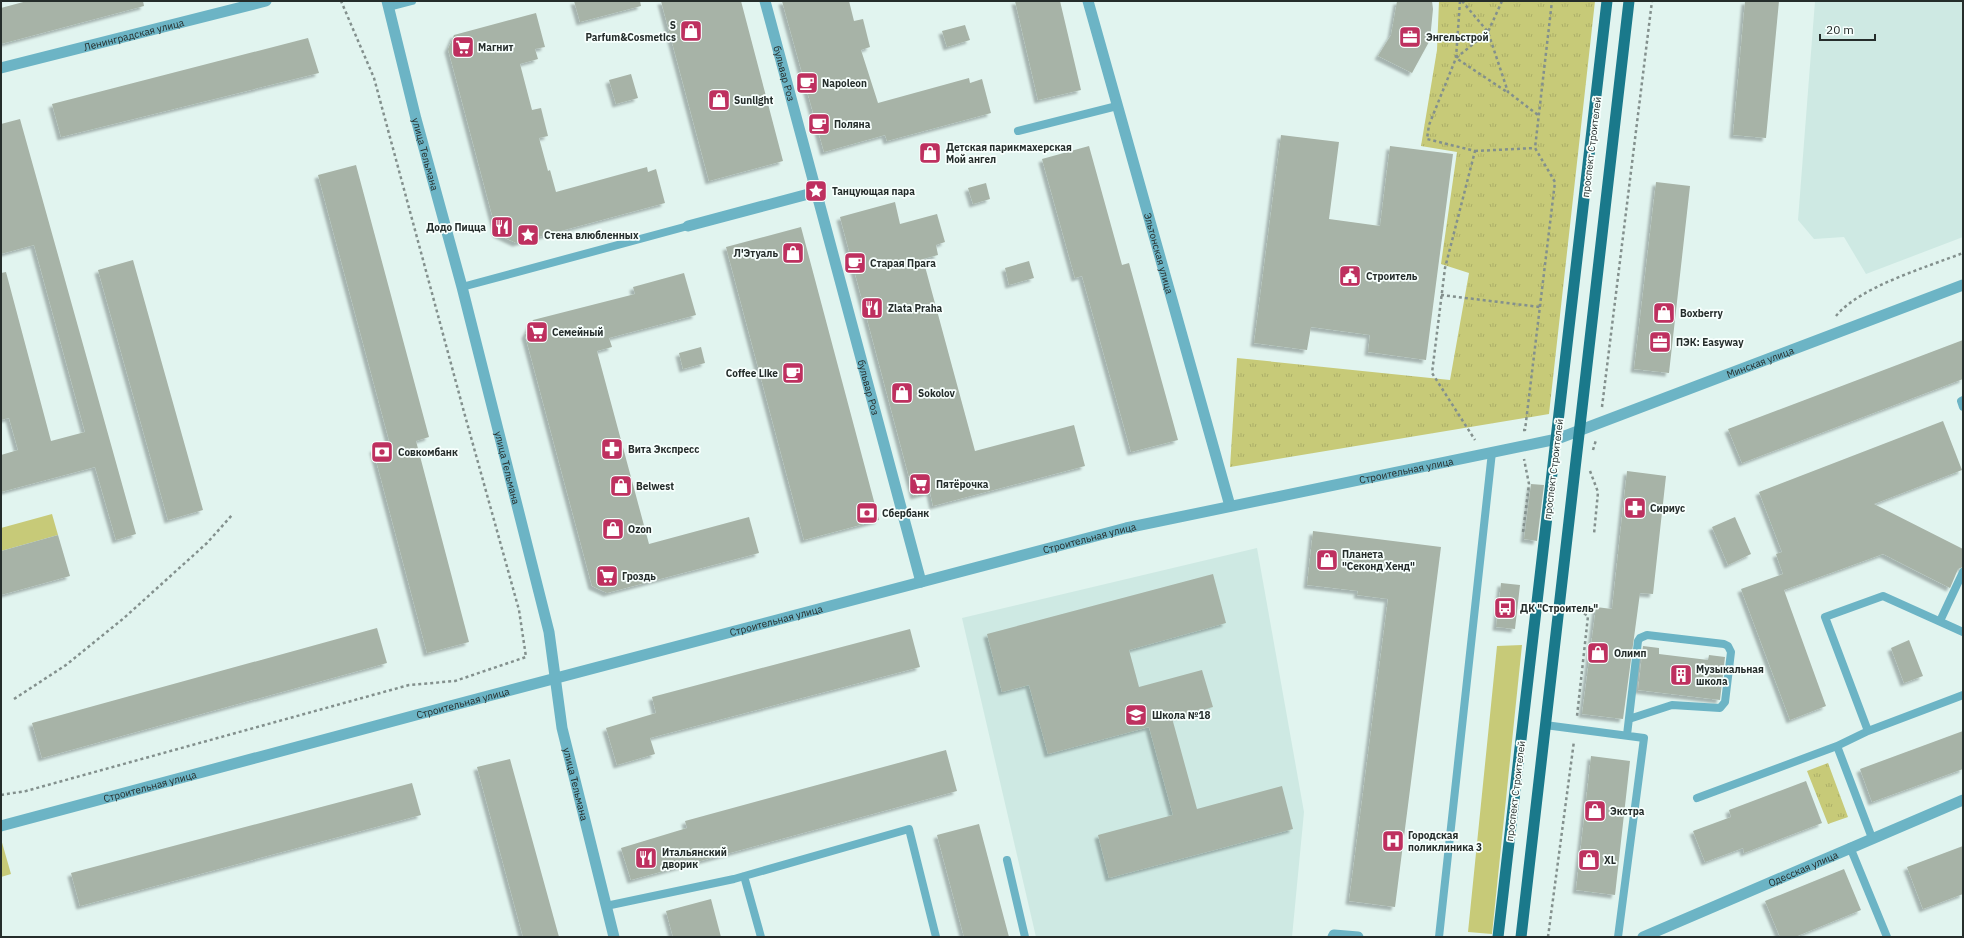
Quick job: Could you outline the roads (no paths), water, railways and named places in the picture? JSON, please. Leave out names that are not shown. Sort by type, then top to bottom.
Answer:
[{"type":"main road","name":"проспект Строителей","points":[[1498,937],[1607,1]]},
{"type":"main road","name":"проспект Строителей","points":[[1520,937],[1629,1]]},
{"type":"street","name":"Ленинградская улица","points":[[1,68],[237,5],[266,1]]},
{"type":"street","name":"бульвар Роз","points":[[765,1],[921,582]]},
{"type":"street","name":"Эльтонская улица","points":[[1088,1],[1230,506]]},
{"type":"street","name":"улица Тельмана","points":[[388,4],[416,119],[462,287],[549,632],[562,728],[614,937]]},
{"type":"street","points":[[688,226],[816,192]]},
{"type":"street","name":"Минская улица","points":[[1557,438],[1600,423],[1963,284]]},
{"type":"street","name":"Строительная улица","points":[[1,826],[1126,528],[1557,438]]},
{"type":"street","name":"Одесская улица","points":[[1643,937],[1850,847],[1963,800]]},
{"type":"street","points":[[1333,937],[1334,935],[1358,937]]},
{"type":"lane","points":[[388,4],[412,1]]},
{"type":"lane","points":[[1018,131],[1117,106]]},
{"type":"lane","points":[[462,287],[688,226]]},
{"type":"lane","points":[[1963,400],[1960,401],[1963,407]]},
{"type":"lane","points":[[1440,937],[1492,452]]},
{"type":"lane","points":[[1940,621],[1963,572]]},
{"type":"lane","points":[[1868,731],[1825,617],[1883,596],[1963,632]]},
{"type":"lane","points":[[1627,735],[1638,641],[1643,635],[1724,644],[1730,649],[1731,652],[1725,702],[1720,708],[1672,705],[1629,718]]},
{"type":"lane","points":[[1697,798],[1837,746],[1868,731],[1963,695]]},
{"type":"lane","points":[[1545,725],[1644,738],[1618,937]]},
{"type":"lane","points":[[1837,746],[1872,838]]},
{"type":"lane","points":[[606,906],[744,876],[909,829],[936,937]]},
{"type":"lane","points":[[1850,847],[1887,937]]},
{"type":"lane","points":[[1007,860],[1025,937]]},
{"type":"lane","points":[[744,876],[761,937]]},
{"type":"place","name":"S Parfum&Cosmetics","points":[[691,31]]},
{"type":"place","name":"Энгельстрой","points":[[1410,37]]},
{"type":"place","name":"Магнит","points":[[463,47]]},
{"type":"place","name":"Napoleon","points":[[807,83]]},
{"type":"place","name":"Sunlight","points":[[719,100]]},
{"type":"place","name":"Поляна","points":[[819,124]]},
{"type":"place","name":"Детская парикмахерская Мой ангел","points":[[930,153]]},
{"type":"place","name":"Танцующая пара","points":[[816,191]]},
{"type":"place","name":"Додо Пицца","points":[[502,227]]},
{"type":"place","name":"Стена влюбленных","points":[[528,235]]},
{"type":"place","name":"Л'Этуаль","points":[[793,253]]},
{"type":"place","name":"Старая Прага","points":[[855,263]]},
{"type":"place","name":"Строитель","points":[[1350,276]]},
{"type":"place","name":"Zlata Praha","points":[[872,308]]},
{"type":"place","name":"Boxberry","points":[[1664,313]]},
{"type":"place","name":"Семейный","points":[[537,332]]},
{"type":"place","name":"ПЭК: Easyway","points":[[1660,342]]},
{"type":"place","name":"Coffee Like","points":[[793,373]]},
{"type":"place","name":"Sokolov","points":[[902,393]]},
{"type":"place","name":"Вита Экспресс","points":[[612,449]]},
{"type":"place","name":"Совкомбанк","points":[[382,452]]},
{"type":"place","name":"Пятёрочка","points":[[920,484]]},
{"type":"place","name":"Belwest","points":[[621,486]]},
{"type":"place","name":"Сириус","points":[[1635,508]]},
{"type":"place","name":"Сбербанк","points":[[867,513]]},
{"type":"place","name":"Ozon","points":[[613,529]]},
{"type":"place","name":"Планета \"Секонд Хенд\"","points":[[1327,560]]},
{"type":"place","name":"Гроздь","points":[[607,576]]},
{"type":"place","name":"ДК \"Строитель\"","points":[[1505,608]]},
{"type":"place","name":"Олимп","points":[[1598,653]]},
{"type":"place","name":"Музыкальная школа","points":[[1681,675]]},
{"type":"place","name":"Школа №18","points":[[1136,715]]},
{"type":"place","name":"Экстра","points":[[1595,811]]},
{"type":"place","name":"Городская поликлиника 3","points":[[1393,841]]},
{"type":"place","name":"Итальянский дворик","points":[[646,858]]},
{"type":"place","name":"XL","points":[[1589,860]]}]
